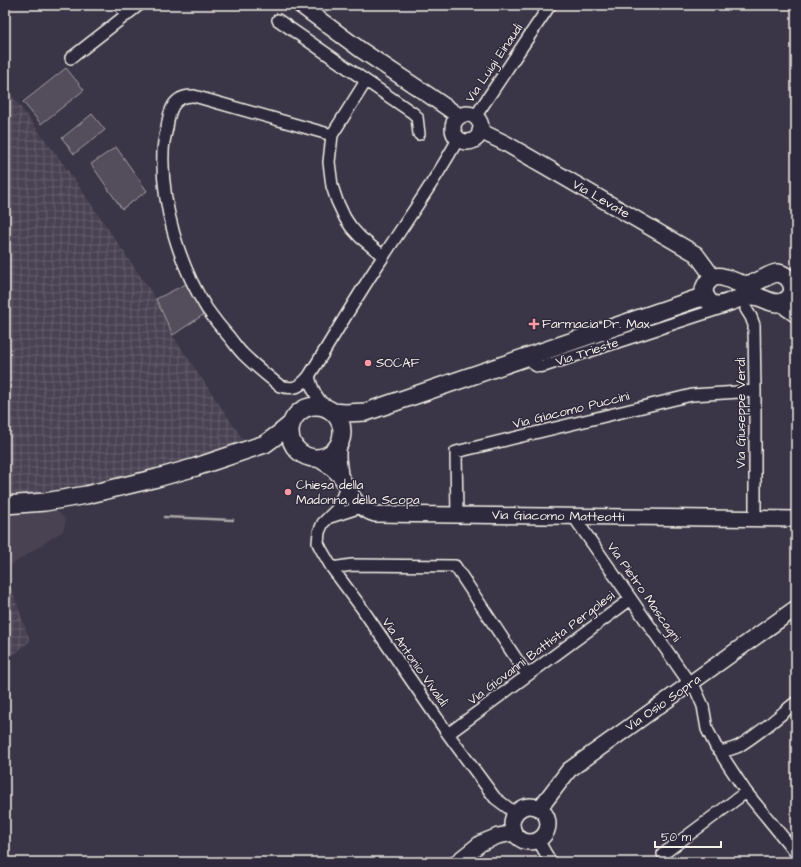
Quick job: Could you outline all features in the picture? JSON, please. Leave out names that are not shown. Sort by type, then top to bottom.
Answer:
[{"type":"main road","points":[[777,273],[793,278],[791,295],[787,300],[779,303],[773,303],[752,296],[716,305],[708,301],[704,287],[713,277],[720,276],[748,284],[777,273]]},
{"type":"main road","name":"Via Trieste","points":[[366,412],[696,299],[706,297]]},
{"type":"main road","points":[[5,505],[45,502],[86,495],[136,484],[196,467],[265,444],[291,424],[296,415],[304,408],[314,406],[344,413],[366,412]]},
{"type":"main road","points":[[328,409],[340,423],[342,432],[340,441]]},
{"type":"main road","points":[[265,444],[285,446],[296,449],[305,455],[316,458],[323,457],[330,453],[340,441],[347,429],[366,412]]},
{"type":"main road","points":[[291,424],[290,437],[296,449]]},
{"type":"street","points":[[119,5],[126,15]]},
{"type":"street","points":[[71,58],[139,5]]},
{"type":"street","points":[[300,5],[361,50],[459,116]]},
{"type":"street","name":"Via Luigi Einaudi","points":[[478,124],[550,5]]},
{"type":"street","points":[[278,20],[413,113],[417,117],[419,134]]},
{"type":"street","points":[[366,81],[332,135],[329,162],[332,186],[337,202],[345,218],[360,237],[383,256]]},
{"type":"street","points":[[332,135],[201,98],[189,96],[180,98],[175,102],[168,118],[163,152],[165,189],[171,220],[180,253],[194,286],[222,329],[242,354],[280,386],[288,388],[295,388],[302,384],[309,376],[383,256],[445,162],[458,139]]},
{"type":"street","points":[[464,114],[470,114],[478,124],[479,135],[474,140],[466,142],[458,139],[452,128],[455,119],[464,114]]},
{"type":"street","name":"Via Levate","points":[[478,124],[512,147],[696,254],[713,277]]},
{"type":"street","points":[[779,303],[796,317]]},
{"type":"street","name":"Via Trieste","points":[[530,356],[534,365],[539,367],[544,366],[729,306],[743,307]]},
{"type":"street","name":"Via Giuseppe Verdi","points":[[743,307],[751,317],[754,325],[755,518]]},
{"type":"street","points":[[309,376],[311,386],[316,396],[328,409]]},
{"type":"street","name":"Via Giacomo Puccini","points":[[457,515],[456,452],[692,395],[755,391]]},
{"type":"street","points":[[330,517],[361,507],[354,500],[343,480],[338,458],[340,441]]},
{"type":"street","points":[[316,458],[328,465],[343,480]]},
{"type":"street","name":"Via Antonio Vivaldi","points":[[343,480],[343,495],[337,509],[323,523],[319,532],[318,543],[320,549],[448,734],[495,798],[515,813]]},
{"type":"street","name":"Via Giacomo Matteotti","points":[[361,507],[375,514],[796,519]]},
{"type":"street","name":"Via Pietro Mascagni","points":[[574,517],[690,684],[695,688],[703,706],[707,729],[716,747],[721,752],[746,792],[796,852]]},
{"type":"street","points":[[332,568],[352,565],[455,566],[527,675]]},
{"type":"street","name":"Via Giovanni Battista Pergolesi","points":[[448,734],[631,598]]},
{"type":"street","name":"Via Osio Sopra","points":[[540,808],[569,770],[796,608]]},
{"type":"street","points":[[721,752],[738,746],[756,734],[796,702]]},
{"type":"street","points":[[663,854],[746,792]]},
{"type":"street","points":[[529,805],[540,808],[547,816],[548,827],[546,833],[543,837],[533,842],[522,840],[514,833],[512,828],[515,813],[524,806],[529,805]]},
{"type":"street","points":[[457,862],[481,843],[498,836],[514,833]]},
{"type":"street","points":[[538,840],[551,862]]},
{"type":"shaded area","points":[[66,68],[84,90],[41,124],[23,102]]},
{"type":"shaded area","points":[[6,88],[67,169],[156,299],[173,336],[248,447],[157,474],[5,501]]},
{"type":"shaded area","points":[[92,114],[105,130],[74,154],[62,138]]},
{"type":"shaded area","points":[[116,147],[147,191],[122,209],[91,164]]},
{"type":"shaded area","points":[[186,284],[203,315],[173,335],[156,299]]},
{"type":"shaded area","points":[[5,511],[57,511],[66,520],[63,531],[5,569]]},
{"type":"shaded area","points":[[5,570],[30,641],[5,662]]},
{"type":"waterway","points":[[164,517],[233,520]]},
{"type":"place","name":"Farmacia Dr. Max","points":[[534,324]]},
{"type":"place","name":"SOCAF","points":[[368,363]]},
{"type":"place","name":"Chiesa della Madonna della Scopa","points":[[288,492]]}]
